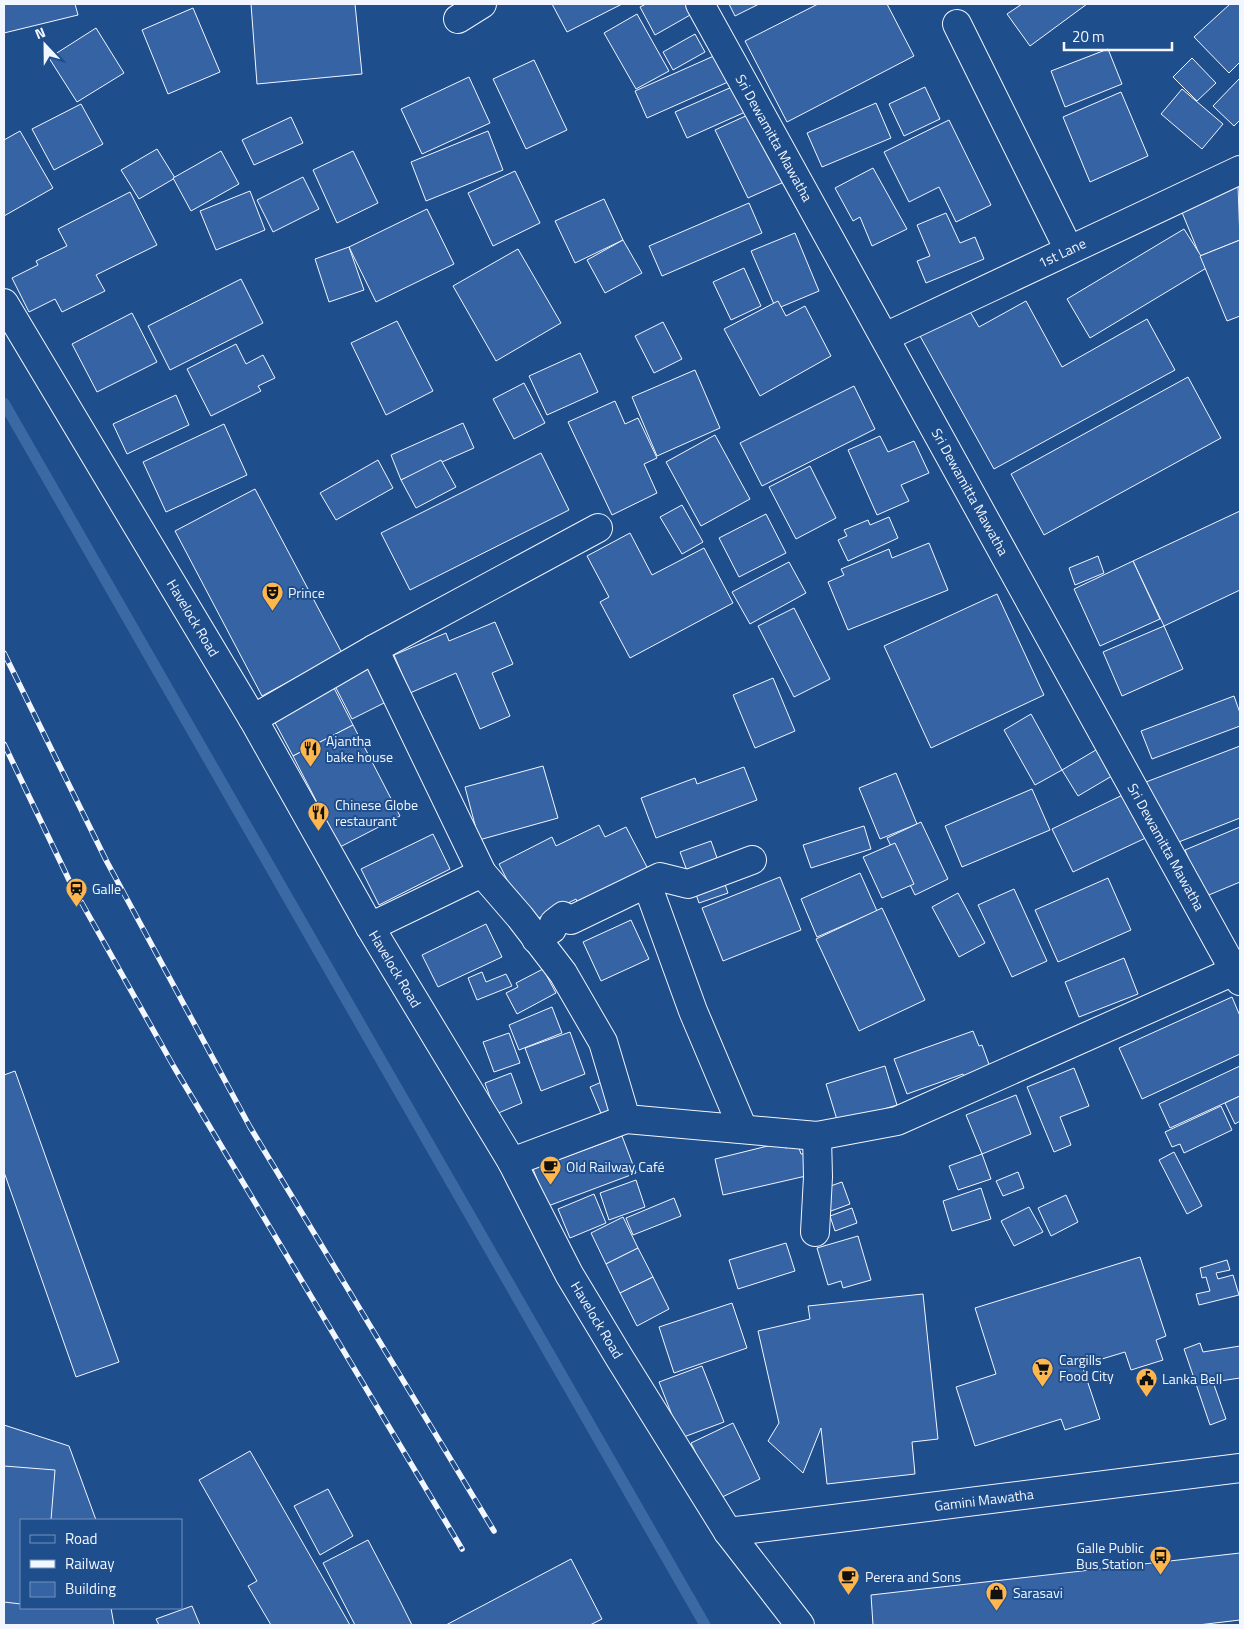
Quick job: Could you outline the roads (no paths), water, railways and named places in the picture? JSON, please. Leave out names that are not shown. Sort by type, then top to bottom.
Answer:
[{"type":"street","points":[[458,19],[482,4]]},
{"type":"street","name":"Sri Dewamitta Mawatha","points":[[700,4],[1237,976]]},
{"type":"street","points":[[957,24],[1069,250]]},
{"type":"street","name":"1st Lane","points":[[884,337],[1240,170]]},
{"type":"street","name":"Havelock Road","points":[[4,303],[253,719],[370,928],[512,1162],[569,1274],[728,1532],[800,1625]]},
{"type":"street","points":[[253,719],[374,649],[598,528]]},
{"type":"street","points":[[374,649],[482,873],[563,973],[603,1042],[626,1119]]},
{"type":"street","points":[[536,939],[552,928],[554,922],[563,916],[571,920],[660,877],[688,884],[752,860]]},
{"type":"street","points":[[370,928],[482,873]]},
{"type":"street","points":[[647,884],[693,1011],[743,1130]]},
{"type":"street","points":[[512,1162],[626,1119],[817,1136],[897,1121],[1237,976]]},
{"type":"street","points":[[815,1232],[818,1177],[817,1136]]},
{"type":"street","name":"Gamini Mawatha","points":[[728,1532],[1240,1468]]},
{"type":"waterway","points":[[4,403],[705,1625]]},
{"type":"railway","points":[[4,653],[107,862],[250,1127],[494,1531]]},
{"type":"railway","points":[[4,744],[70,882],[174,1067],[462,1549]]},
{"type":"place","name":"Prince","points":[[272,612]]},
{"type":"place","name":"Ajantha bake house","points":[[310,768]]},
{"type":"place","name":"Chinese Globe restaurant","points":[[319,832]]},
{"type":"place","name":"Galle","points":[[76,908]]},
{"type":"place","name":"Old Railway Café","points":[[550,1186]]},
{"type":"place","name":"Cargills Food City","points":[[1043,1387]]},
{"type":"place","name":"Lanka Bell","points":[[1146,1398]]},
{"type":"place","name":"Galle Public Bus Station","points":[[1160,1575]]},
{"type":"place","name":"Perera and Sons","points":[[849,1596]]},
{"type":"place","name":"Sarasavi","points":[[997,1612]]}]
